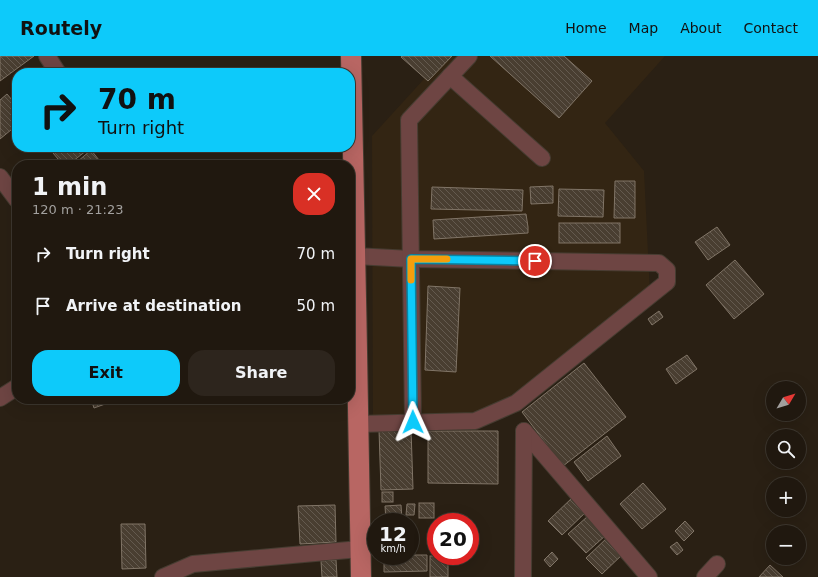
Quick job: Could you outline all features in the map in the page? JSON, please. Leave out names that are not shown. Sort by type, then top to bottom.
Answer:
[{"type":"main road","points":[[351,56],[351,68]]},
{"type":"main road","points":[[355,256],[361,577]]},
{"type":"street","points":[[47,56],[55,68]]},
{"type":"street","points":[[413,422],[408,120],[469,56]]},
{"type":"street","points":[[450,76],[542,158]]},
{"type":"street","points":[[0,177],[12,193]]},
{"type":"street","points":[[355,256],[411,259],[658,263],[667,270],[667,282],[516,403],[475,421],[358,424]]},
{"type":"street","points":[[0,398],[12,390]]},
{"type":"street","points":[[523,577],[524,431],[649,577]]},
{"type":"street","points":[[155,577],[163,577],[193,564],[360,549]]},
{"type":"street","points":[[705,577],[717,564]]},
{"type":"shaded area","points":[[445,56],[665,56],[605,123],[644,171],[650,294],[494,421],[373,430],[372,136]]},
{"type":"building","points":[[0,56],[34,56],[18,68],[12,68],[12,72],[0,81]]},
{"type":"building","points":[[452,56],[428,81],[401,57]]},
{"type":"building","points":[[490,56],[564,56],[592,81],[559,118]]},
{"type":"building","points":[[7,94],[12,100],[12,129],[0,139],[0,100]]},
{"type":"building","points":[[52,152],[85,152],[74,160],[59,160]]},
{"type":"building","points":[[89,152],[93,152],[99,160],[79,160]]},
{"type":"building","points":[[615,181],[635,181],[635,218],[614,218]]},
{"type":"building","points":[[553,186],[553,203],[531,204],[530,187]]},
{"type":"building","points":[[432,187],[523,190],[522,211],[431,209]]},
{"type":"building","points":[[559,189],[604,190],[603,217],[558,216]]},
{"type":"building","points":[[526,214],[528,233],[434,239],[433,220]]},
{"type":"building","points":[[559,223],[620,223],[620,243],[559,243]]},
{"type":"building","points":[[717,227],[730,245],[708,260],[695,242]]},
{"type":"building","points":[[735,260],[764,294],[734,319],[706,285]]},
{"type":"building","points":[[428,286],[460,288],[456,372],[425,370]]},
{"type":"building","points":[[659,311],[663,317],[652,325],[648,319]]},
{"type":"building","points":[[687,355],[697,369],[676,384],[666,369]]},
{"type":"building","points":[[584,363],[626,417],[563,466],[522,412]]},
{"type":"building","points":[[93,404],[105,404],[94,408]]},
{"type":"building","points":[[411,429],[413,489],[381,490],[379,430]]},
{"type":"building","points":[[428,431],[498,431],[498,484],[428,483]]},
{"type":"building","points":[[607,436],[621,456],[588,481],[574,462]]},
{"type":"building","points":[[643,483],[666,509],[642,529],[620,504]]},
{"type":"building","points":[[382,492],[393,492],[393,502],[382,502]]},
{"type":"building","points":[[574,496],[587,511],[562,535],[548,521]]},
{"type":"building","points":[[419,503],[434,503],[434,513],[427,513],[427,518],[419,518]]},
{"type":"building","points":[[407,504],[415,504],[414,513],[406,513]]},
{"type":"building","points":[[335,505],[336,542],[300,544],[298,506]]},
{"type":"building","points":[[401,505],[402,513],[385,513],[385,506]]},
{"type":"building","points":[[588,516],[606,535],[586,553],[568,534]]},
{"type":"building","points":[[685,521],[694,531],[684,541],[675,531]]},
{"type":"building","points":[[121,524],[145,524],[146,568],[122,569]]},
{"type":"building","points":[[609,536],[625,552],[602,574],[586,558]]},
{"type":"building","points":[[677,542],[683,550],[677,555],[670,547]]},
{"type":"building","points":[[552,552],[558,559],[550,567],[544,560]]},
{"type":"building","points":[[419,555],[427,555],[427,571],[384,572],[384,565],[419,565]]},
{"type":"building","points":[[336,560],[337,577],[322,577],[321,561]]},
{"type":"building","points":[[430,565],[448,565],[448,577],[430,577]]},
{"type":"building","points":[[770,565],[783,577],[759,577]]},
{"type":"slow traffic","points":[[411,280],[411,259],[447,259]]},
{"type":"route","points":[[413,422],[411,259],[535,261]]}]
